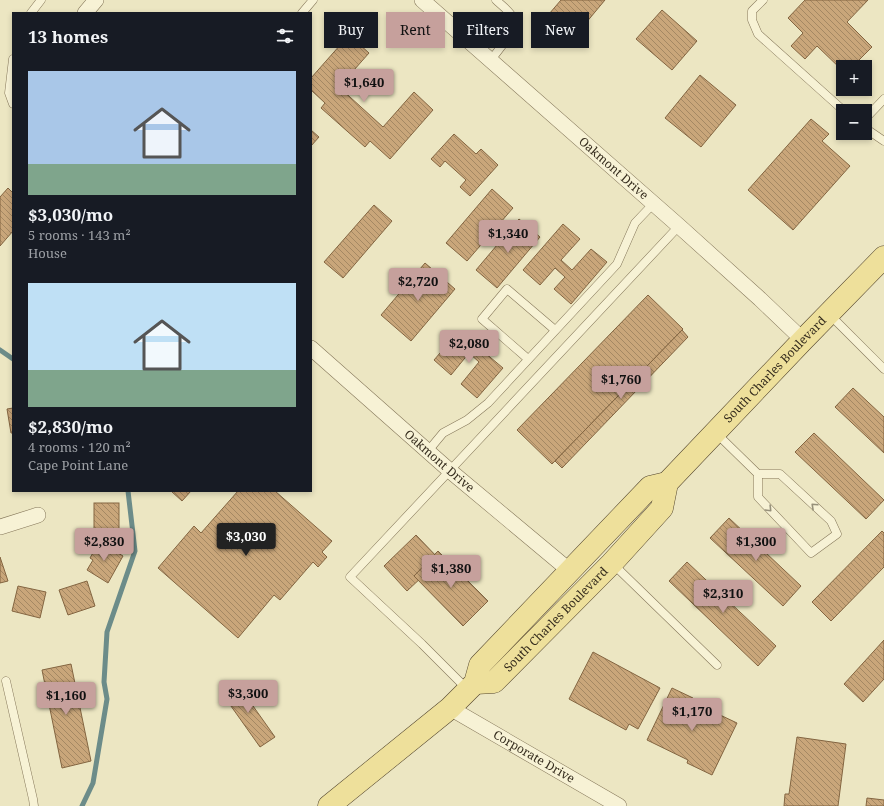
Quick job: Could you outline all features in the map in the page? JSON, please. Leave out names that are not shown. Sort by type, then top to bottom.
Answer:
[{"type":"main road","name":"South Charles Boulevard","points":[[472,687],[494,682],[612,563],[662,508],[667,483],[884,257]]},
{"type":"main road","name":"South Charles Boulevard","points":[[329,806],[450,708],[472,687],[480,665],[650,487],[667,483]]},
{"type":"main road","points":[[612,563],[608,551],[618,535],[642,510],[644,502],[643,495]]},
{"type":"main road","points":[[502,674],[499,662],[504,654],[565,593],[573,580],[570,571]]},
{"type":"street","name":"Oakmont Drive","points":[[422,0],[654,203],[803,340]]},
{"type":"street","points":[[86,12],[95,1]]},
{"type":"street","name":"Oakmont Drive","points":[[312,349],[449,470],[570,571]]},
{"type":"street","points":[[0,528],[38,515]]},
{"type":"street","name":"Corporate Drive","points":[[450,708],[619,806]]},
{"type":"lane","points":[[33,12],[41,0]]},
{"type":"lane","points":[[303,12],[313,0]]},
{"type":"lane","points":[[491,60],[513,30],[515,22],[513,17],[496,0]]},
{"type":"lane","points":[[763,0],[752,11],[752,20],[758,34],[836,104]]},
{"type":"lane","points":[[12,68],[9,93],[12,101]]},
{"type":"lane","points":[[872,112],[884,99]]},
{"type":"lane","points":[[872,133],[884,141]]},
{"type":"lane","points":[[428,451],[443,433],[466,420],[488,403],[617,264],[635,223],[654,203]]},
{"type":"lane","points":[[472,687],[422,644],[350,577],[679,226]]},
{"type":"lane","points":[[528,359],[482,319],[507,289],[555,330]]},
{"type":"lane","points":[[828,314],[884,369]]},
{"type":"lane","points":[[715,432],[758,474],[780,474],[831,521],[837,534],[811,553],[758,497],[758,474]]},
{"type":"lane","points":[[612,563],[717,665]]},
{"type":"lane","points":[[6,681],[34,806]]},
{"type":"building","points":[[561,0],[605,0],[589,19],[589,12],[551,12]]},
{"type":"building","points":[[805,0],[868,0],[847,22],[872,47],[859,60],[836,60],[836,64],[817,46],[805,59],[791,46],[803,33],[788,18]]},
{"type":"building","points":[[662,10],[697,41],[672,70],[636,39]]},
{"type":"building","points":[[338,48],[363,48],[369,53],[339,87],[383,127],[414,92],[433,110],[390,159],[370,141],[365,147],[321,108],[325,103],[312,91],[312,77]]},
{"type":"building","points":[[700,75],[736,105],[701,147],[665,118]]},
{"type":"building","points":[[811,119],[829,134],[822,141],[850,166],[793,230],[748,190]]},
{"type":"building","points":[[312,131],[319,137],[312,145]]},
{"type":"building","points":[[454,134],[476,154],[481,149],[498,165],[470,196],[460,187],[466,180],[445,161],[440,167],[431,159]]},
{"type":"building","points":[[8,188],[12,192],[12,232],[0,246],[0,197]]},
{"type":"building","points":[[492,189],[513,208],[467,261],[446,243]]},
{"type":"building","points":[[374,205],[392,221],[343,278],[324,262]]},
{"type":"building","points":[[519,219],[540,237],[497,288],[476,270]]},
{"type":"building","points":[[563,224],[580,239],[561,260],[572,270],[591,249],[607,262],[571,304],[554,289],[565,277],[555,268],[540,285],[523,270]]},
{"type":"building","points":[[425,263],[455,289],[411,341],[381,315]]},
{"type":"building","points":[[648,295],[683,329],[552,464],[517,430]]},
{"type":"building","points":[[682,330],[688,337],[562,468],[555,461]]},
{"type":"building","points":[[459,331],[503,368],[477,398],[461,384],[479,362],[469,353],[451,375],[434,360]]},
{"type":"building","points":[[853,388],[884,417],[884,453],[835,407]]},
{"type":"building","points":[[12,408],[12,433],[11,433],[7,409]]},
{"type":"building","points":[[814,433],[884,500],[866,519],[795,452]]},
{"type":"building","points":[[172,492],[190,492],[182,501]]},
{"type":"building","points":[[237,492],[276,492],[332,541],[322,552],[327,557],[318,567],[313,562],[280,600],[274,595],[238,638],[158,568],[194,526],[201,533]]},
{"type":"building","points":[[94,503],[119,503],[119,535],[94,535]]},
{"type":"building","points":[[729,518],[801,586],[783,606],[710,538]]},
{"type":"building","points":[[882,531],[884,533],[884,567],[831,621],[812,602]]},
{"type":"building","points":[[416,535],[440,560],[407,591],[384,566]]},
{"type":"building","points":[[99,542],[123,556],[108,583],[87,570],[93,560],[90,558]]},
{"type":"building","points":[[438,551],[488,601],[463,626],[414,576]]},
{"type":"building","points":[[0,557],[8,581],[0,583]]},
{"type":"building","points":[[687,562],[776,646],[758,666],[669,581]]},
{"type":"building","points":[[87,581],[95,606],[68,615],[59,590]]},
{"type":"building","points":[[18,586],[46,592],[40,618],[12,611]]},
{"type":"building","points":[[884,640],[884,679],[863,702],[844,684]]},
{"type":"building","points":[[593,652],[660,688],[638,729],[629,724],[626,730],[569,699]]},
{"type":"building","points":[[71,664],[91,761],[62,768],[42,670]]},
{"type":"building","points":[[236,682],[275,737],[260,747],[221,692]]},
{"type":"building","points":[[672,688],[693,698],[689,706],[716,718],[718,714],[737,723],[712,775],[687,763],[688,760],[647,740]]},
{"type":"building","points":[[797,737],[846,744],[838,806],[784,806],[785,794],[789,794]]},
{"type":"building","points":[[867,798],[884,800],[884,806],[866,806]]},
{"type":"waterway","points":[[0,350],[12,358]]},
{"type":"waterway","points":[[82,806],[93,783],[107,699],[104,682],[107,632],[135,551],[128,492]]}]
